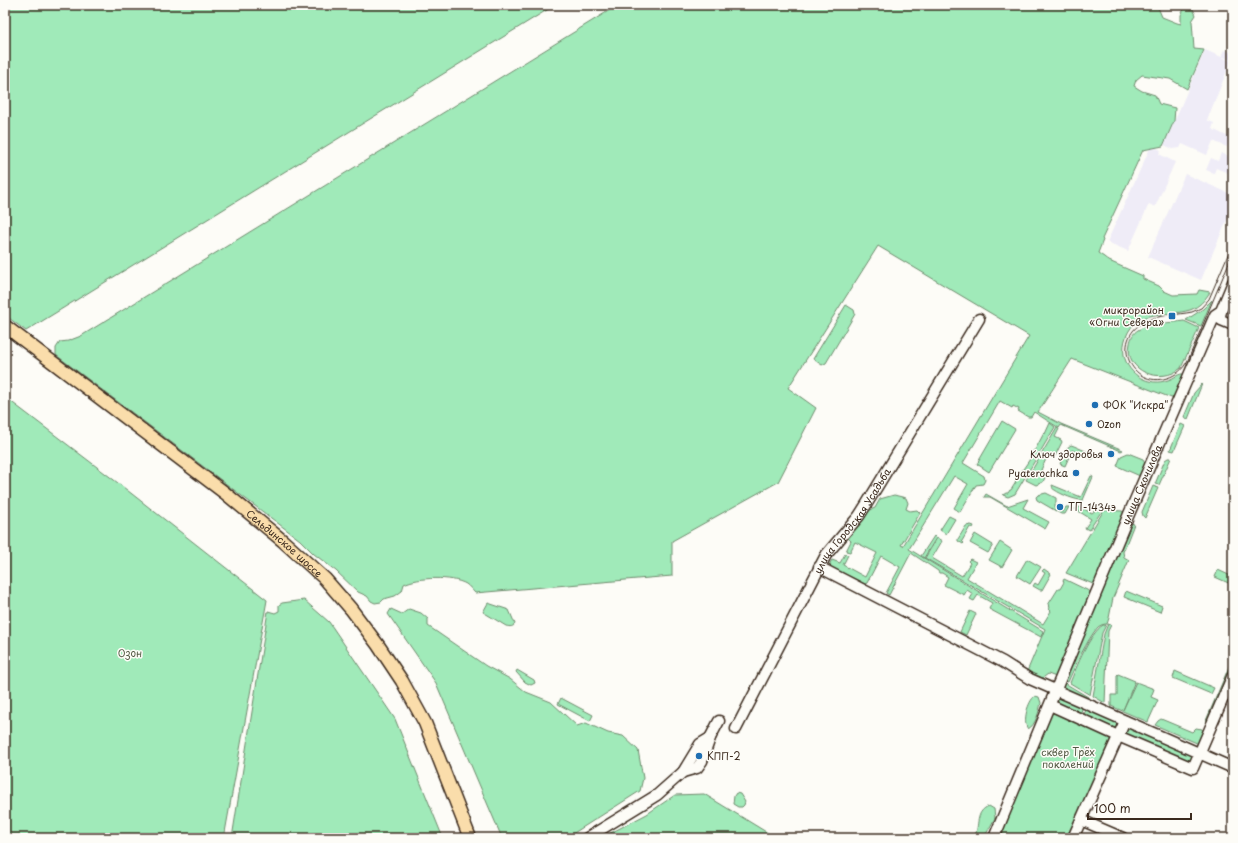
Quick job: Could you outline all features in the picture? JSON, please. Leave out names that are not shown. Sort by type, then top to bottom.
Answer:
[{"type":"main road","name":"Сельдинское шоссе","points":[[5,326],[225,493],[283,541],[325,579],[351,609],[378,645],[402,681],[425,723],[470,838]]},
{"type":"street","name":"улица Скочилова","points":[[994,838],[1132,508],[1215,315],[1221,316],[1233,282]]},
{"type":"street","points":[[1221,316],[1233,325]]},
{"type":"street","name":"улица Городская Усадьба","points":[[736,729],[826,555],[859,516],[979,319]]},
{"type":"street","points":[[819,567],[1003,662],[1030,679],[1233,768]]},
{"type":"street","points":[[1050,705],[1193,768],[1233,675]]},
{"type":"street","points":[[1073,838],[1125,721]]},
{"type":"street","points":[[587,838],[657,795],[683,772],[696,768],[702,761],[710,738],[719,722]]},
{"type":"street","points":[[1081,820],[1123,838]]},
{"type":"shaded area","points":[[1205,50],[1231,61],[1207,120],[1214,123],[1212,129],[1231,138],[1227,147],[1213,141],[1207,155],[1182,144],[1180,148],[1173,149],[1164,145]]},
{"type":"shaded area","points":[[1224,50],[1233,53],[1233,61],[1221,56]]},
{"type":"shaded area","points":[[1151,146],[1161,150],[1159,154],[1175,162],[1155,207],[1149,204],[1128,251],[1107,242]]},
{"type":"shaded area","points":[[1221,153],[1233,158],[1233,175],[1216,168],[1214,173],[1206,170],[1211,158],[1218,161]]},
{"type":"shaded area","points":[[1185,174],[1233,195],[1233,206],[1201,280],[1148,257]]},
{"type":"green space","points":[[5,5],[555,5],[26,331],[5,315]]},
{"type":"green space","points":[[618,5],[1157,5],[1162,17],[1181,24],[1181,15],[1184,9],[1193,9],[1196,15],[1192,21],[1194,49],[1204,50],[1187,89],[1170,79],[1142,75],[1136,80],[1134,86],[1142,91],[1155,95],[1159,104],[1175,108],[1174,121],[1163,146],[1143,150],[1102,239],[1103,240],[1098,253],[1109,261],[1143,276],[1143,279],[1159,286],[1164,291],[1173,295],[1197,294],[1199,290],[1210,292],[1202,303],[1193,309],[1154,315],[1137,322],[1131,328],[1125,339],[1124,355],[1126,362],[1140,378],[1154,382],[1161,382],[1180,374],[1185,374],[1174,399],[1072,359],[1038,412],[1061,424],[1123,450],[1121,451],[1061,425],[1059,428],[1034,412],[1031,417],[1028,417],[1018,411],[1019,409],[1013,406],[1012,408],[1000,401],[963,463],[984,476],[985,480],[983,484],[976,485],[960,512],[954,508],[968,484],[954,476],[909,549],[1043,631],[1041,637],[989,609],[992,603],[978,595],[974,601],[970,599],[973,594],[967,590],[964,595],[944,585],[948,577],[942,573],[939,573],[911,553],[889,595],[886,593],[900,567],[881,556],[867,583],[865,584],[830,567],[832,560],[840,563],[845,554],[848,555],[843,565],[865,577],[877,553],[855,542],[850,552],[846,551],[851,541],[847,537],[868,511],[875,508],[880,499],[894,495],[906,498],[908,503],[906,509],[910,511],[917,510],[920,513],[901,545],[903,546],[1029,336],[878,246],[788,388],[816,408],[778,482],[672,541],[672,576],[475,593],[467,585],[460,581],[435,578],[418,580],[404,584],[402,591],[395,596],[375,603],[367,596],[358,592],[300,540],[56,355],[56,348],[60,342],[68,341],[81,336]]},
{"type":"green space","points":[[1212,300],[1201,326],[1186,320],[1203,309]]},
{"type":"green space","points":[[846,305],[854,310],[855,314],[826,363],[822,365],[813,359]]},
{"type":"green space","points":[[1184,321],[1199,328],[1181,368],[1173,373],[1155,375],[1146,373],[1132,362],[1129,353],[1130,341],[1132,336],[1138,330],[1148,326]]},
{"type":"green space","points":[[1202,384],[1188,419],[1184,417],[1194,393]]},
{"type":"green space","name":"Озон","points":[[5,397],[118,483],[267,600],[224,838],[5,838]]},
{"type":"green space","points":[[1002,421],[1015,429],[989,472],[977,464]]},
{"type":"green space","points":[[1050,423],[1055,427],[1015,494],[1008,497],[1003,495],[1011,490],[1044,433],[1045,434]]},
{"type":"green space","points":[[1181,424],[1185,426],[1174,451],[1170,450]]},
{"type":"green space","points":[[1057,428],[1059,429],[1055,437],[1062,442],[1055,456],[1048,455],[1041,470],[1046,475],[1043,482],[1036,485],[1026,480]]},
{"type":"green space","points":[[1071,445],[1097,456],[1092,459],[1072,450],[1065,466],[1060,464],[1067,448]]},
{"type":"green space","points":[[1128,453],[1143,459],[1146,464],[1140,476],[1117,466],[1121,456]]},
{"type":"green space","points":[[1171,458],[1159,485],[1155,484],[1165,460]]},
{"type":"green space","points":[[1091,476],[1093,477],[1083,500],[1069,497],[1053,489],[1052,485],[1081,497]]},
{"type":"green space","points":[[1153,486],[1158,488],[1145,518],[1142,512]]},
{"type":"green space","points":[[1046,493],[1056,498],[1054,507],[1063,512],[1066,507],[1069,507],[1065,514],[1061,514],[1037,500],[1036,497],[1038,495]]},
{"type":"green space","points":[[986,494],[1007,506],[1028,499],[1023,508],[1049,522],[1045,529],[990,497],[984,497]]},
{"type":"green space","points":[[1080,507],[1092,513],[1098,508],[1103,509],[1089,530],[1085,528],[1091,519],[1075,509]]},
{"type":"green space","points":[[1104,510],[1122,511],[1125,513],[1095,583],[1093,584],[1066,573]]},
{"type":"green space","points":[[949,516],[955,519],[946,534],[940,530]]},
{"type":"green space","points":[[1131,523],[1134,524],[1123,552],[1124,557],[1129,560],[1113,598],[1107,624],[1099,626],[1094,632],[1068,682],[1065,681]]},
{"type":"green space","points":[[966,526],[974,526],[973,528],[970,527],[962,541],[964,543],[963,544],[958,541]]},
{"type":"green space","points":[[975,534],[993,545],[988,553],[970,543]]},
{"type":"green space","points":[[934,536],[936,538],[924,558],[921,556]]},
{"type":"green space","points":[[937,538],[942,541],[932,558],[962,576],[970,563],[968,561],[970,559],[976,562],[967,578],[1043,624],[1051,611],[1048,605],[1058,589],[1060,589],[1064,579],[1091,592],[1056,677],[1048,674],[1040,680],[1026,674],[1045,629],[925,558]]},
{"type":"green space","points":[[1000,542],[1012,550],[1002,567],[989,560]]},
{"type":"green space","points":[[1027,559],[1041,567],[1030,584],[1017,576]]},
{"type":"green space","points":[[1044,569],[1051,574],[1042,590],[1040,590],[1033,586],[1035,583],[1038,585],[1045,573],[1042,571]]},
{"type":"green space","points":[[1218,570],[1233,577],[1233,585],[1215,577]]},
{"type":"green space","points":[[1126,591],[1162,606],[1160,612],[1124,597]]},
{"type":"green space","points":[[304,600],[329,622],[395,719],[443,838],[232,838],[268,611],[275,613],[279,611],[279,605],[282,603]]},
{"type":"green space","points":[[488,603],[509,610],[515,624],[506,626],[483,612]]},
{"type":"green space","points":[[391,609],[402,614],[409,609],[421,613],[428,619],[428,626],[486,666],[510,679],[526,692],[551,702],[577,726],[586,723],[608,733],[623,736],[638,750],[643,778],[640,791],[566,838],[502,838],[436,683],[388,614]]},
{"type":"green space","points":[[970,611],[976,614],[966,635],[960,632]]},
{"type":"green space","points":[[1108,624],[1111,625],[1108,631],[1105,703],[1093,696],[1104,634]]},
{"type":"green space","points":[[1103,625],[1106,625],[1102,633],[1090,695],[1070,683],[1088,643],[1098,629]]},
{"type":"green space","points":[[1231,662],[1233,667],[1210,720],[1205,723]]},
{"type":"green space","points":[[517,670],[534,680],[535,683],[531,685],[525,682],[516,672]]},
{"type":"green space","points":[[1175,671],[1214,688],[1211,694],[1173,678]]},
{"type":"green space","points":[[1118,674],[1135,681],[1123,710],[1136,682],[1154,689],[1151,697],[1158,700],[1148,722],[1111,706],[1111,695],[1117,695]]},
{"type":"green space","points":[[1063,682],[1088,697],[1086,700],[1065,690],[1062,684]]},
{"type":"green space","points":[[1035,696],[1039,697],[1041,703],[1035,721],[1028,729],[1026,726],[1026,717],[1028,707]]},
{"type":"green space","points":[[561,698],[593,715],[590,721],[558,704]]},
{"type":"green space","points":[[1058,698],[1083,707],[1080,714],[1057,703],[1056,700]]},
{"type":"green space","points":[[1087,708],[1119,724],[1116,731],[1083,716]]},
{"type":"green space","name":"сквер Трёх поколений","points":[[1055,712],[1113,739],[1069,838],[998,838],[1050,714]]},
{"type":"green space","points":[[1161,719],[1192,732],[1196,728],[1202,729],[1203,732],[1199,744],[1155,725]]},
{"type":"green space","points":[[1130,727],[1196,755],[1194,760],[1189,763],[1123,735]]},
{"type":"green space","points":[[736,793],[740,794],[745,802],[742,807],[738,807],[733,804]]},
{"type":"green space","points":[[704,794],[776,838],[601,838],[647,814],[675,795]]},
{"type":"green space","points":[[989,806],[994,809],[995,818],[984,838],[967,838],[976,833],[980,814]]},
{"type":"tram line","points":[[1233,243],[1209,299],[1201,308],[1192,312],[1149,320],[1134,330],[1128,340],[1127,351],[1129,361],[1135,370],[1143,376],[1154,379],[1171,377],[1182,369],[1188,360],[1233,253]]},
{"type":"place","name":"микрорайон «Огни Севера»","points":[[1172,316]]},
{"type":"place","name":"ФОК \"Искра\"","points":[[1095,405]]},
{"type":"place","name":"Ozon","points":[[1089,424]]},
{"type":"place","name":"Ключ здоровья","points":[[1111,454]]},
{"type":"place","name":"Pyaterochka","points":[[1076,473]]},
{"type":"place","name":"ТП-1434э","points":[[1060,507]]},
{"type":"place","name":"КПП-2","points":[[699,756]]}]
